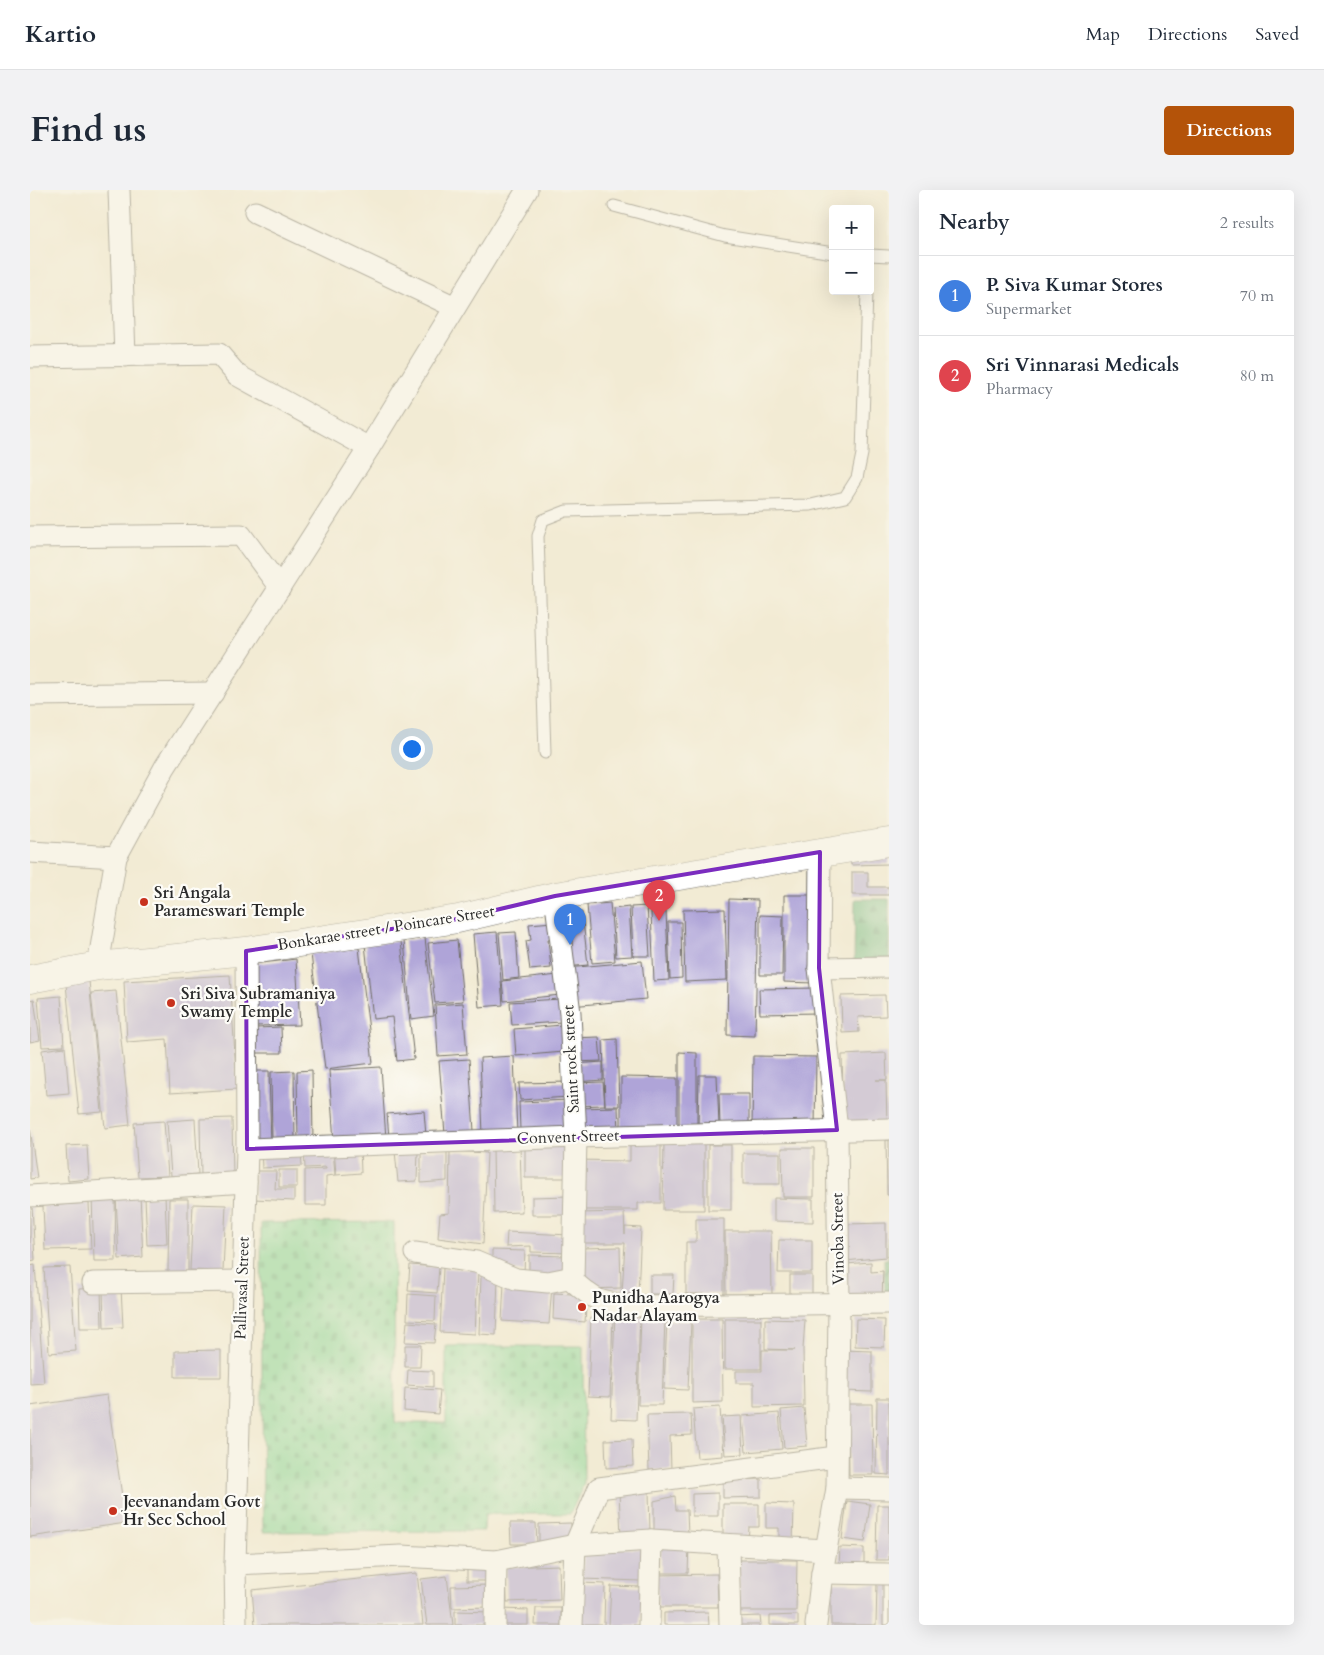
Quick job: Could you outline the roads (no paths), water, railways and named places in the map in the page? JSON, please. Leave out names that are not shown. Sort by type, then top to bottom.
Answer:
[{"type":"street","points":[[119,190],[124,356]]},
{"type":"street","points":[[98,966],[116,857],[165,767],[369,448],[527,190]]},
{"type":"street","points":[[255,212],[455,307]]},
{"type":"street","points":[[30,357],[219,354],[237,374],[369,448]]},
{"type":"street","points":[[30,537],[241,535],[280,588]]},
{"type":"street","points":[[30,695],[213,693]]},
{"type":"street","name":"Bonkarae street / Poincare Street","points":[[30,979],[98,966],[246,951],[458,919],[555,896],[889,842]]},
{"type":"street","points":[[30,852],[116,857]]},
{"type":"street","name":"Vinoba Street","points":[[816,1625],[822,1573],[837,1488],[839,1303],[837,1130],[819,968],[820,852]]},
{"type":"street","name":"Saint rock street","points":[[555,896],[570,1013],[576,1137],[573,1279]]},
{"type":"street","name":"Pallivasal Street","points":[[236,1625],[235,1564],[247,1149],[246,951]]},
{"type":"street","points":[[819,968],[889,967]]},
{"type":"street","name":"Convent Street","points":[[247,1149],[576,1137],[889,1130]]},
{"type":"street","points":[[30,1196],[246,1182]]},
{"type":"street","points":[[415,1253],[476,1262],[516,1279],[548,1282],[573,1279],[587,1294],[600,1302],[632,1306],[889,1302]]},
{"type":"street","points":[[93,1283],[242,1281]]},
{"type":"street","points":[[572,1625],[575,1545],[599,1488],[836,1457]]},
{"type":"street","points":[[837,1488],[889,1489]]},
{"type":"street","points":[[235,1564],[401,1556],[496,1561],[575,1545],[651,1540],[826,1550]]},
{"type":"street","points":[[649,1625],[651,1540]]},
{"type":"street","points":[[728,1545],[730,1625]]},
{"type":"street","points":[[495,1625],[496,1561]]},
{"type":"street","points":[[822,1573],[889,1574]]},
{"type":"lane","points":[[614,206],[726,236],[829,252]]},
{"type":"lane","points":[[874,255],[889,256]]},
{"type":"lane","points":[[544,753],[538,536],[543,520],[566,511],[811,505],[846,497],[857,478],[862,454],[867,295]]},
{"type":"place","name":"Sri Angala Parameswari Temple","points":[[144,902]]},
{"type":"place","name":"Sri Vinnarasi Medicals","points":[[659,921]]},
{"type":"place","name":"P. Siva Kumar Stores","points":[[570,945]]},
{"type":"place","name":"Sri Siva Subramaniya Swamy Temple","points":[[171,1003]]},
{"type":"place","name":"Punidha Aarogya Nadar Alayam","points":[[582,1307]]},
{"type":"place","name":"Jeevanandam Govt Hr Sec School","points":[[113,1511]]}]
